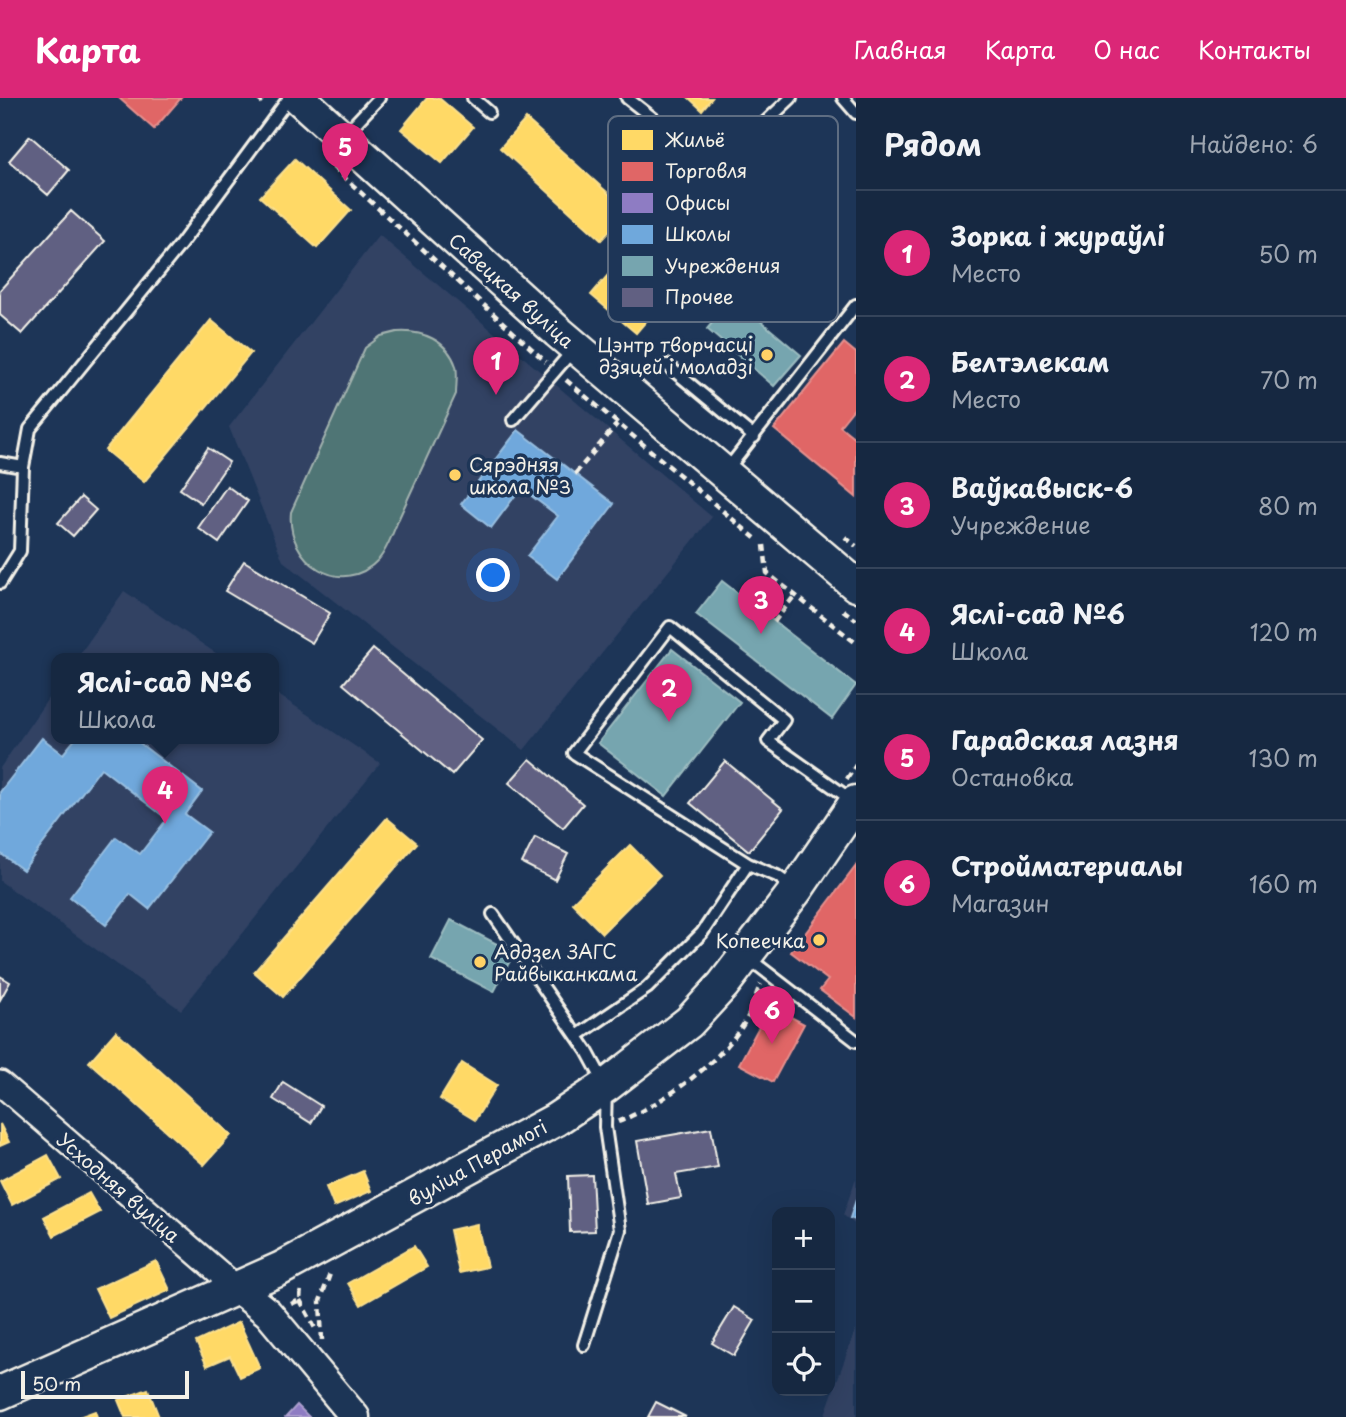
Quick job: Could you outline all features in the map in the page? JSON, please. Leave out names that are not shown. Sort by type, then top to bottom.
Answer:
[{"type":"main road","name":"Савецкая вуліца","points":[[299,98],[576,347],[856,585]]},
{"type":"main road","name":"вуліца Перамогі","points":[[0,1393],[239,1289],[555,1120],[606,1086],[689,1022],[746,956],[853,812]]},
{"type":"street","name":"Усходняя вуліца","points":[[0,1083],[239,1289]]},
{"type":"street","points":[[239,1289],[268,1313],[355,1417]]},
{"type":"lane","points":[[0,583],[20,551],[23,467],[30,429],[181,244],[289,98]]},
{"type":"lane","points":[[342,137],[379,98]]},
{"type":"lane","points":[[473,98],[489,112]]},
{"type":"lane","points":[[627,98],[650,116]]},
{"type":"lane","points":[[772,116],[791,98]]},
{"type":"lane","points":[[843,98],[856,113]]},
{"type":"lane","points":[[723,474],[852,318],[856,305]]},
{"type":"lane","points":[[513,420],[576,347]]},
{"type":"lane","points":[[667,365],[754,437]]},
{"type":"lane","points":[[0,463],[23,467]]},
{"type":"lane","points":[[796,890],[777,876],[748,863],[574,753],[670,627],[784,720],[768,741],[853,812]]},
{"type":"lane","points":[[577,1036],[647,988],[702,933],[748,863]]},
{"type":"lane","points":[[494,914],[577,1036],[606,1086],[605,1127],[620,1230],[584,1345]]},
{"type":"lane","points":[[746,956],[856,1041]]},
{"type":"path","points":[[575,474],[617,424]]},
{"type":"path","points":[[764,545],[766,573],[856,643]]},
{"type":"path","points":[[774,622],[795,596]]},
{"type":"path","points":[[322,1341],[320,1301],[332,1269]]},
{"type":"shaded area","name":"Сярэдняя школа №3","points":[[379,235],[712,517],[524,750],[283,561],[229,427]]},
{"type":"shaded area","points":[[124,591],[216,653],[81,653]]},
{"type":"shaded area","points":[[51,694],[51,744],[279,744],[279,695],[380,763],[181,1010],[0,881],[0,768]]},
{"type":"shaded area","points":[[856,1178],[856,1225],[843,1215]]},
{"type":"shaded area","points":[[856,1328],[856,1417],[824,1417],[832,1396],[835,1396],[835,1386]]},
{"type":"green space","points":[[397,332],[424,335],[446,349],[456,366],[456,394],[382,555],[364,571],[349,576],[333,575],[319,569],[297,546],[292,530],[291,512],[365,348],[381,336]]},
{"type":"building: Жильё","points":[[427,98],[439,98],[473,127],[442,163],[401,129]]},
{"type":"building: Жильё","points":[[689,98],[712,98],[702,110]]},
{"type":"building: Жильё","points":[[526,119],[608,193],[608,232],[601,240],[500,148]]},
{"type":"building: Жильё","points":[[295,159],[351,210],[317,248],[260,197]]},
{"type":"building: Жильё","points":[[608,275],[608,309],[591,295]]},
{"type":"building: Жильё","points":[[211,320],[251,353],[144,482],[105,450]]},
{"type":"building: Жильё","points":[[623,322],[645,322],[636,333]]},
{"type":"building: Жильё","points":[[387,818],[417,843],[283,997],[254,972]]},
{"type":"building: Жильё","points":[[630,845],[660,875],[602,933],[572,903]]},
{"type":"building: Жильё","points":[[116,1031],[231,1135],[204,1165],[89,1062]]},
{"type":"building: Жильё","points":[[462,1063],[497,1085],[475,1120],[440,1099]]},
{"type":"building: Жильё","points":[[0,1124],[9,1142],[0,1146]]},
{"type":"building: Жильё","points":[[48,1155],[61,1179],[12,1205],[0,1181]]},
{"type":"building: Жильё","points":[[363,1171],[371,1191],[334,1207],[326,1187]]},
{"type":"building: Жильё","points":[[89,1193],[100,1212],[54,1236],[44,1217]]},
{"type":"building: Жильё","points":[[477,1224],[487,1267],[459,1273],[450,1230]]},
{"type":"building: Жильё","points":[[414,1246],[427,1267],[361,1305],[348,1283]]},
{"type":"building: Жильё","points":[[156,1261],[170,1290],[109,1318],[95,1289]]},
{"type":"building: Жильё","points":[[239,1322],[260,1368],[240,1377],[230,1356],[207,1366],[196,1342]]},
{"type":"building: Жильё","points":[[148,1389],[159,1417],[125,1417],[118,1400]]},
{"type":"building: Жильё","points":[[95,1411],[97,1417],[79,1417]]},
{"type":"building: Торговля","points":[[119,98],[181,98],[154,129]]},
{"type":"building: Торговля","points":[[844,343],[856,353],[856,406],[840,426],[856,439],[856,497],[774,429]]},
{"type":"building: Торговля","points":[[856,866],[856,1017],[820,990],[828,980],[791,952]]},
{"type":"building: Торговля","points":[[770,1006],[804,1024],[773,1082],[739,1064]]},
{"type":"building: Офисы","points":[[297,1405],[309,1417],[286,1417]]},
{"type":"building: Школы","points":[[518,430],[614,504],[557,579],[527,556],[558,516],[521,488],[491,528],[461,504]]},
{"type":"building: Школы","points":[[42,738],[63,754],[71,744],[141,744],[202,791],[185,814],[209,832],[149,909],[130,894],[106,925],[70,897],[116,837],[140,854],[167,819],[101,768],[23,870],[0,853],[0,792]]},
{"type":"building: Школы","points":[[856,1200],[856,1220],[850,1218]]},
{"type":"building: Учреждения","points":[[713,322],[762,322],[801,355],[774,386],[707,329]]},
{"type":"building: Учреждения","points":[[722,581],[856,685],[832,719],[696,614]]},
{"type":"building: Учреждения","points":[[672,649],[740,702],[666,796],[598,743]]},
{"type":"building: Учреждения","points":[[451,920],[514,953],[494,992],[431,959]]},
{"type":"building: Прочее","points":[[30,136],[69,170],[48,195],[9,161]]},
{"type":"building: Прочее","points":[[71,211],[105,241],[22,334],[0,315],[0,290]]},
{"type":"building: Прочее","points":[[208,448],[229,462],[201,503],[180,489]]},
{"type":"building: Прочее","points":[[227,486],[248,501],[219,543],[198,528]]},
{"type":"building: Прочее","points":[[81,497],[96,510],[73,536],[58,523]]},
{"type":"building: Прочее","points":[[244,561],[330,613],[312,643],[225,591]]},
{"type":"building: Прочее","points":[[373,649],[482,740],[452,775],[343,684]]},
{"type":"building: Прочее","points":[[530,759],[583,804],[563,828],[509,783]]},
{"type":"building: Прочее","points":[[725,761],[783,809],[749,851],[690,803]]},
{"type":"building: Прочее","points":[[535,837],[568,854],[555,880],[522,863]]},
{"type":"building: Прочее","points":[[0,976],[10,982],[0,1000]]},
{"type":"building: Прочее","points":[[283,1082],[321,1106],[311,1123],[273,1099]]},
{"type":"building: Прочее","points":[[711,1128],[718,1167],[676,1174],[681,1198],[648,1204],[637,1141]]},
{"type":"building: Прочее","points":[[592,1175],[595,1231],[570,1232],[568,1176]]},
{"type":"building: Прочее","points":[[734,1307],[755,1320],[734,1356],[712,1343]]},
{"type":"building: Прочее","points":[[656,1402],[686,1417],[648,1417]]},
{"type":"place","name":"Гарадская лазня","points":[[345,181]]},
{"type":"place","name":"Цэнтр творчасці дзяцей і моладзі","points":[[767,355]]},
{"type":"place","name":"Зорка і жураўлі","points":[[496,395]]},
{"type":"place","name":"Сярэдняя школа №3","points":[[455,475]]},
{"type":"place","name":"Ваўкавыск-6","points":[[761,634]]},
{"type":"place","name":"Белтэлекам","points":[[669,722]]},
{"type":"place","name":"Яслі-сад №6","points":[[165,824]]},
{"type":"place","name":"Копеечка","points":[[819,940]]},
{"type":"place","name":"Аддзел ЗАГС Райвыканкама","points":[[480,962]]},
{"type":"place","name":"Стройматериалы","points":[[772,1044]]}]
